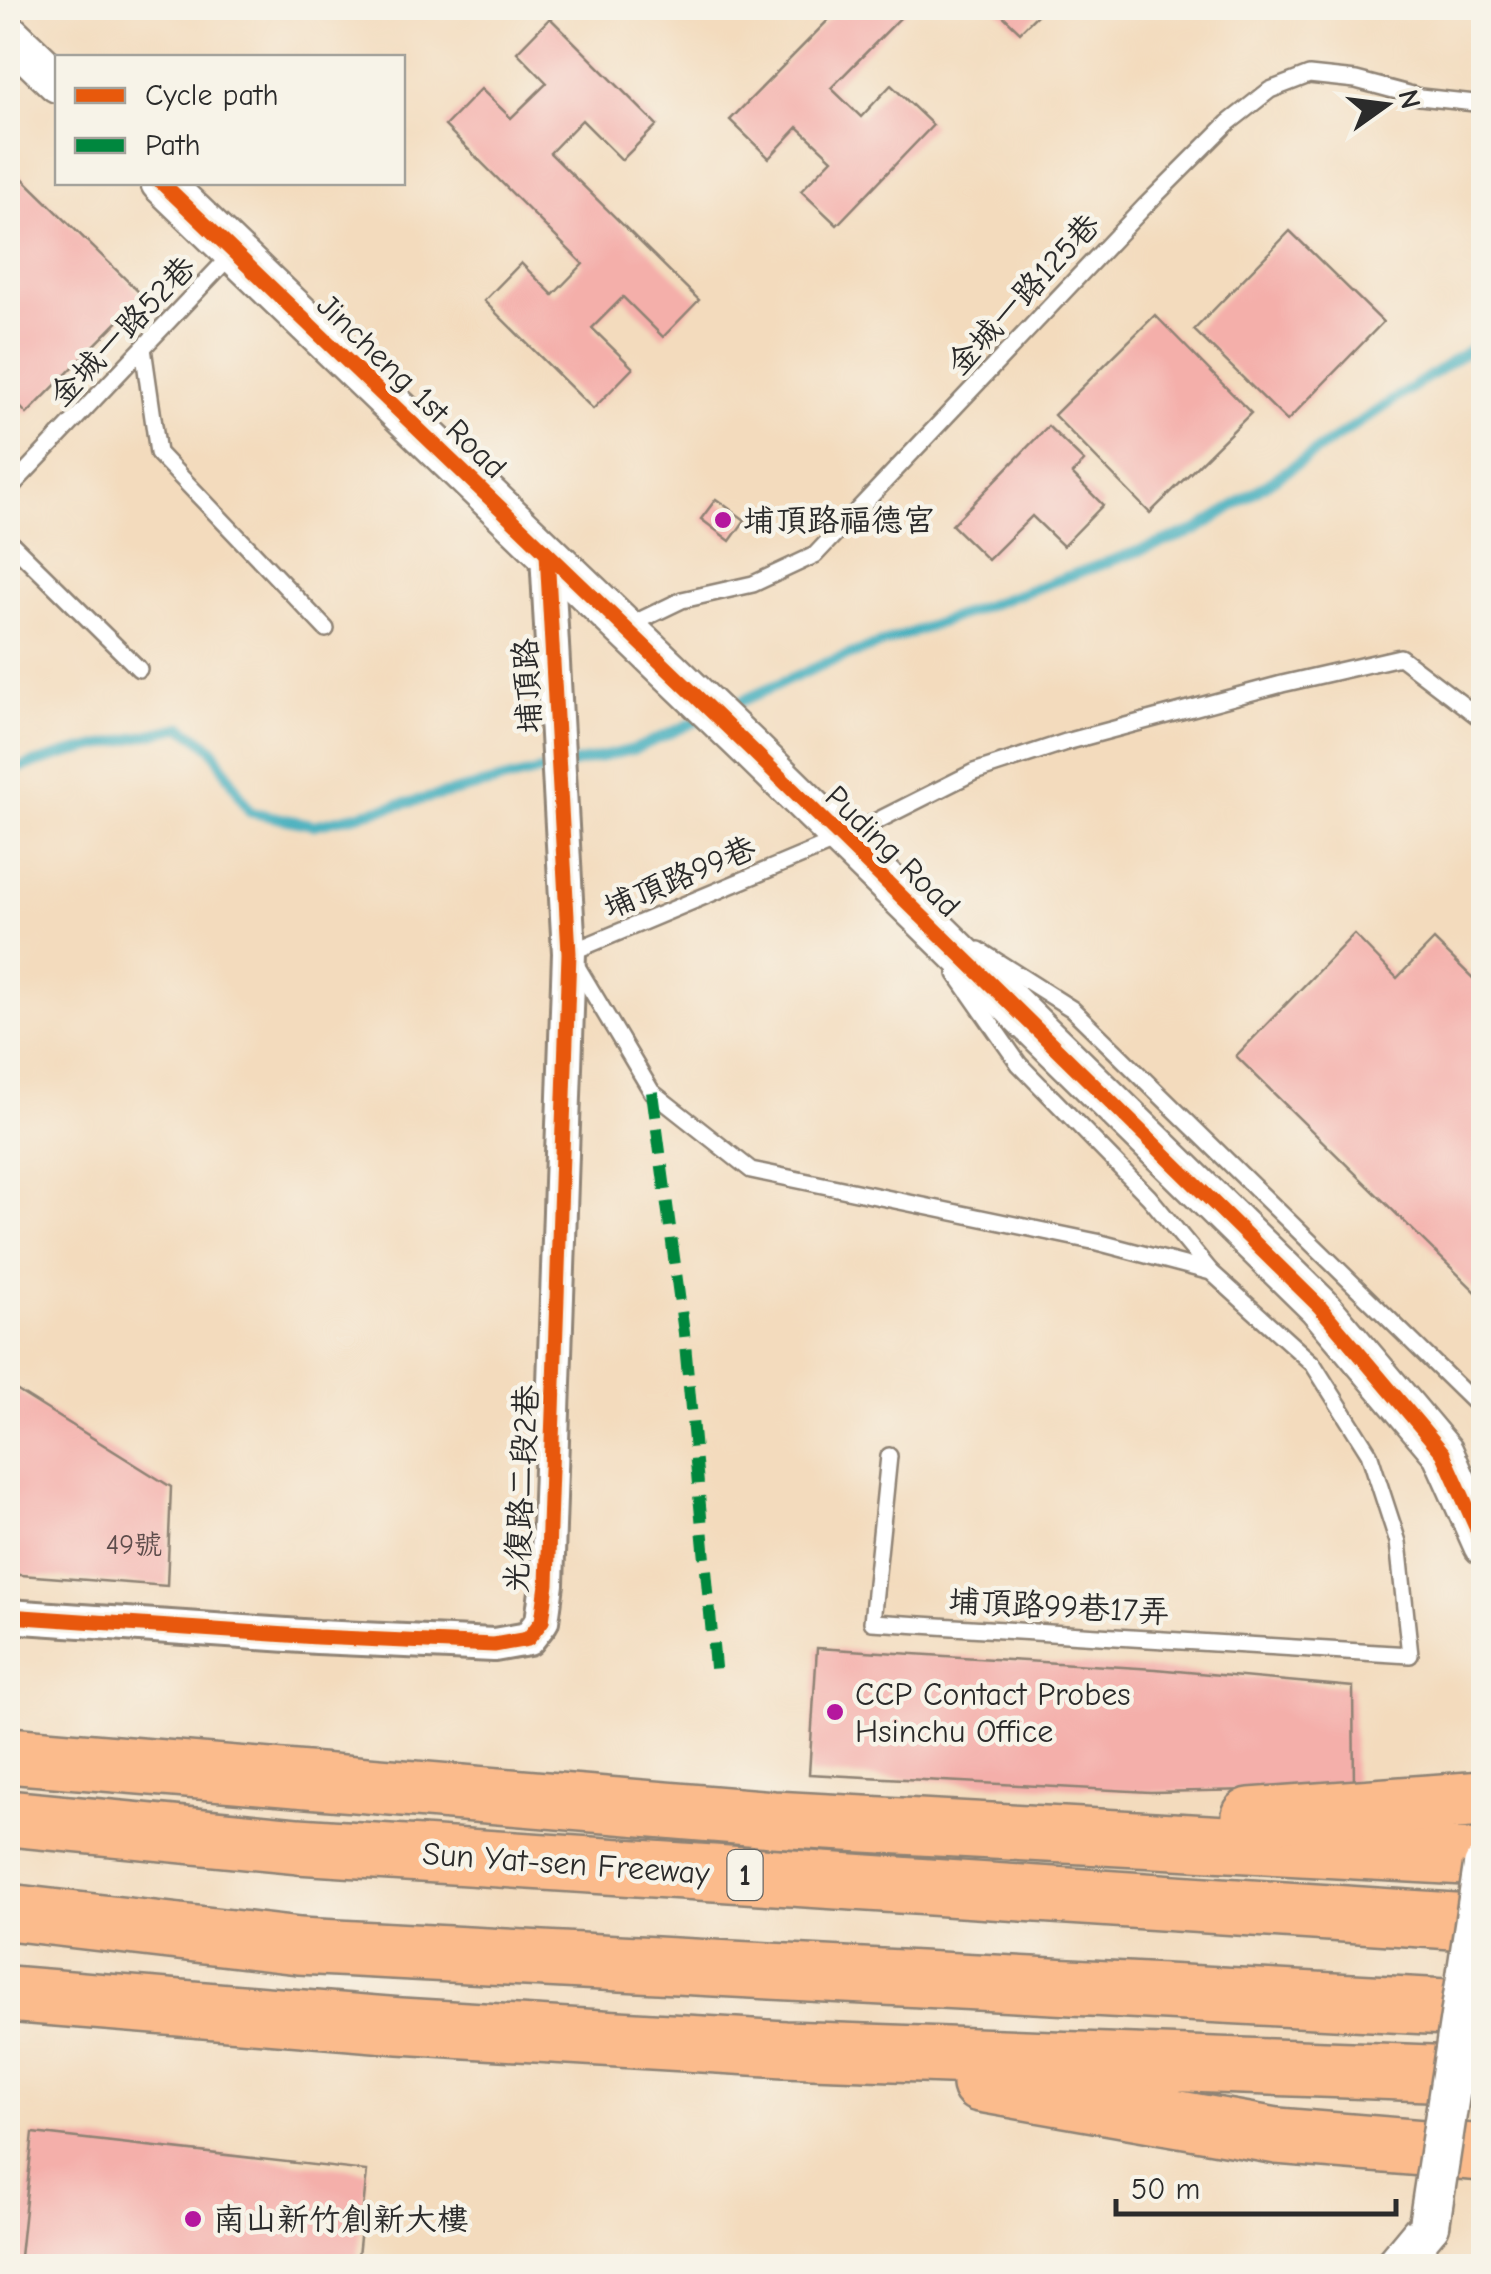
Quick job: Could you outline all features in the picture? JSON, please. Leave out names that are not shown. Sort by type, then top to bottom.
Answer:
[{"type":"highway","points":[[8,1755],[772,1819],[1484,1858]]},
{"type":"highway","points":[[772,1819],[1216,1818],[1484,1799]]},
{"type":"highway","name":"Sun Yat-sen Freeway","points":[[8,1818],[298,1846],[1484,1923]]},
{"type":"highway","points":[[8,1912],[299,1946],[1484,2009]]},
{"type":"highway","points":[[8,1994],[400,2026],[785,2049],[1484,2076]]},
{"type":"highway","points":[[785,2049],[1277,2136],[1484,2153]]},
{"type":"street","points":[[8,34],[55,79]]},
{"type":"street","name":"Jincheng 1st Road","points":[[164,185],[624,628]]},
{"type":"street","name":"埔頂路","points":[[547,554],[562,814]]},
{"type":"street","name":"Puding Road","points":[[624,628],[1319,1306],[1443,1453],[1484,1546]]},
{"type":"street","name":"光復路二段2巷","points":[[8,1616],[336,1638],[494,1644],[528,1639],[542,1621],[570,954],[562,814]]},
{"type":"street","points":[[1395,2266],[1429,2224],[1484,1866]]},
{"type":"lane","name":"金城一路125巷","points":[[624,628],[682,600],[753,584],[814,555],[1144,206],[1228,123],[1270,90],[1308,75],[1356,80],[1420,97],[1484,104]]},
{"type":"lane","name":"金城一路52巷","points":[[8,490],[234,252]]},
{"type":"lane","points":[[143,348],[158,454],[326,629]]},
{"type":"lane","points":[[8,540],[140,669]]},
{"type":"lane","name":"埔頂路99巷","points":[[570,954],[841,839],[974,772],[1066,742],[1246,694],[1400,658],[1484,721]]},
{"type":"lane","points":[[908,906],[1019,1064],[1149,1197],[1211,1272]]},
{"type":"lane","points":[[908,906],[1072,1009],[1484,1412]]},
{"type":"lane","points":[[570,954],[652,1092],[752,1170],[1097,1242],[1211,1272]]},
{"type":"lane","name":"埔頂路99巷17弄","points":[[889,1456],[872,1622],[1410,1655],[1398,1542],[1369,1453],[1313,1364],[1211,1272]]},
{"type":"building","points":[[840,8],[910,8],[831,88],[861,117],[891,85],[933,125],[837,225],[801,191],[832,159],[798,127],[769,158],[730,120]]},
{"type":"building","points":[[995,8],[1044,8],[1020,32]]},
{"type":"building","points":[[550,18],[657,125],[622,160],[582,120],[550,153],[699,300],[663,337],[623,297],[592,328],[633,368],[593,409],[484,301],[521,263],[553,295],[583,264],[445,126],[481,89],[511,118],[547,83],[517,52]]},
{"type":"building","points":[[8,164],[143,296],[27,414],[8,394]]},
{"type":"building","points":[[1290,231],[1383,322],[1287,421],[1194,330]]},
{"type":"building","points":[[1155,315],[1251,413],[1150,513],[1054,415]]},
{"type":"building","points":[[1048,426],[1084,461],[1072,474],[1103,505],[1063,546],[1032,516],[988,560],[952,525]]},
{"type":"building","name":"埔頂路福德宮","points":[[716,499],[745,520],[730,541],[701,519]]},
{"type":"building","points":[[1354,934],[1397,978],[1434,940],[1484,989],[1484,1300],[1236,1056]]},
{"type":"building","points":[[8,1385],[171,1487],[167,1586],[8,1574]]},
{"type":"building","points":[[817,1648],[1155,1669],[1353,1687],[1354,1788],[1150,1792],[809,1774]]},
{"type":"building","name":"南山新竹創新大樓","points":[[33,2133],[367,2171],[357,2266],[19,2266]]},
{"type":"waterway","points":[[8,771],[182,727],[212,748],[250,812],[314,825],[635,749],[824,664],[1197,530],[1484,340]]},
{"type":"marked path","points":[[652,1092],[684,1333],[716,1678]]},
{"type":"cycle path","points":[[164,185],[752,750],[1319,1306],[1443,1453],[1484,1545]]},
{"type":"cycle path","points":[[8,1616],[494,1645],[528,1639],[542,1621],[547,1584],[569,953],[547,554]]},
{"type":"place","name":"埔頂路福德宮","points":[[723,520]]},
{"type":"place","name":"CCP Contact Probes Hsinchu Office","points":[[835,1712]]},
{"type":"place","name":"南山新竹創新大樓","points":[[193,2219]]}]
